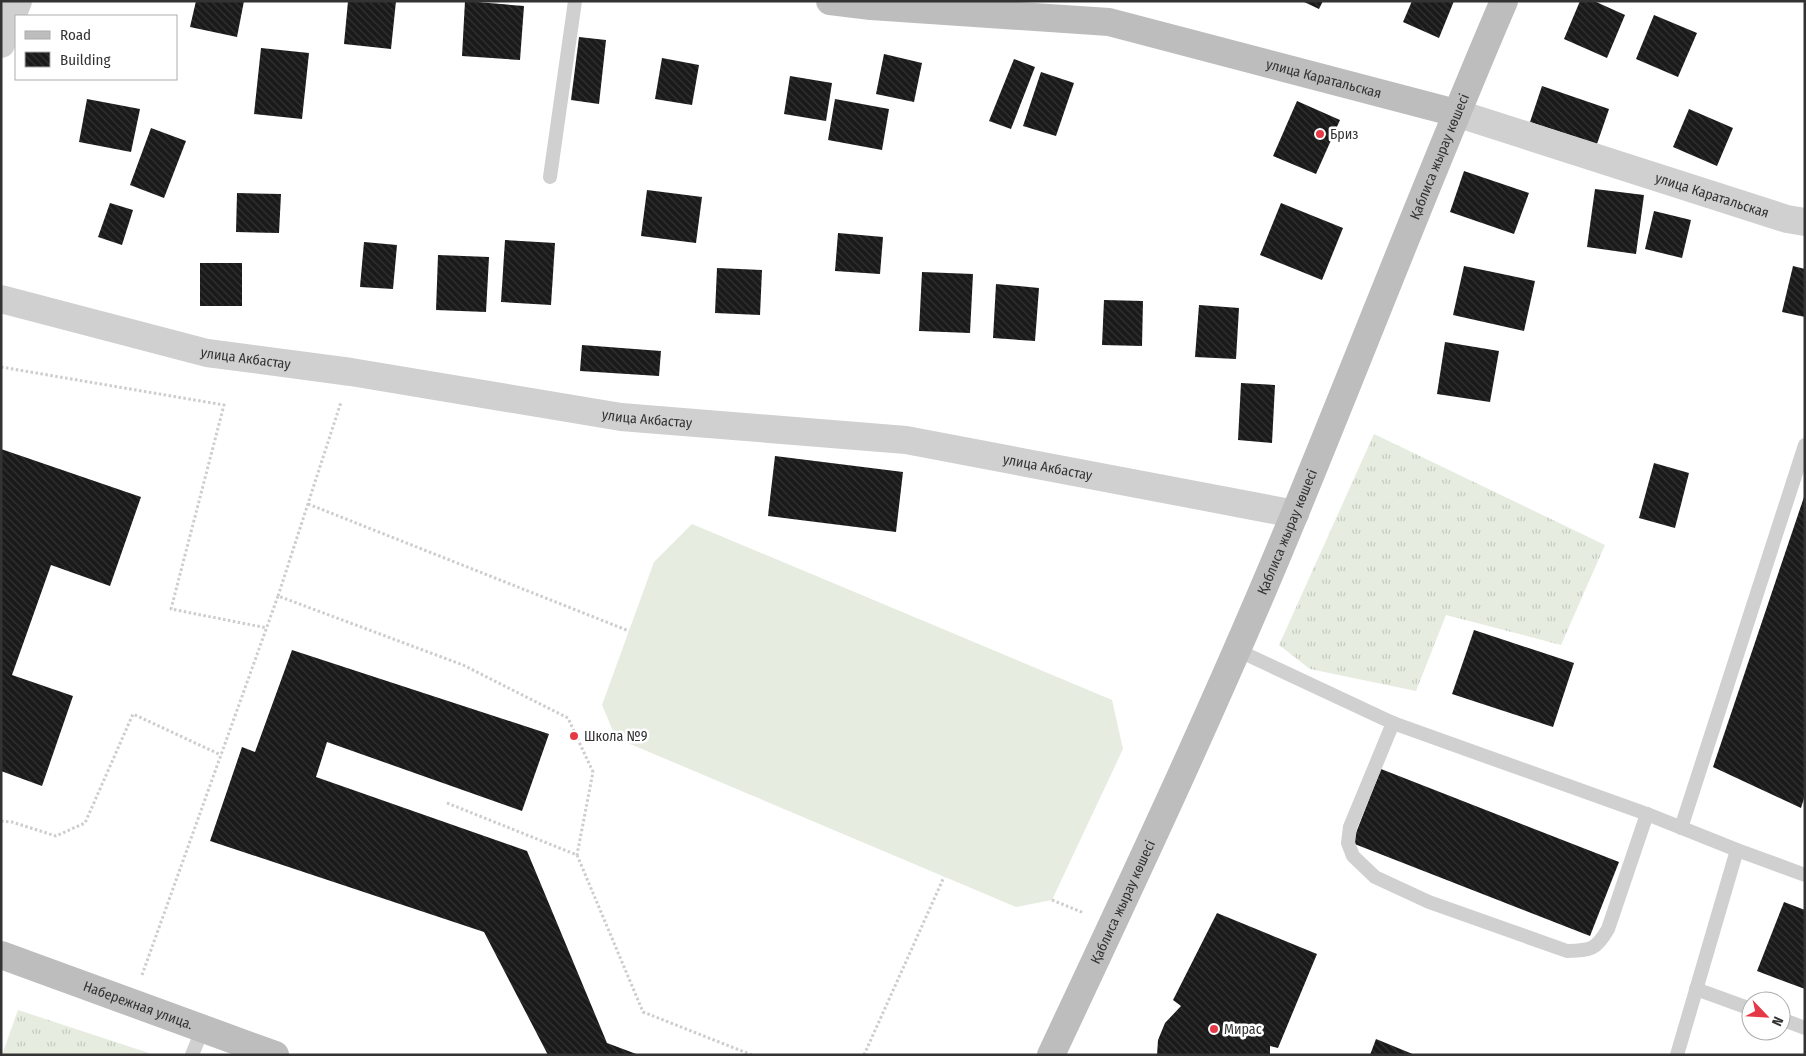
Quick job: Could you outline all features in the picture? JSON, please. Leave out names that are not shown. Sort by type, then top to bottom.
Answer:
[{"type":"street","points":[[1,44],[18,1]]},
{"type":"street","name":"улица Каратальская","points":[[830,1],[871,6],[1109,22],[1456,113],[1787,219],[1805,222]]},
{"type":"street","name":"Қаблиса жырау көшесі","points":[[1051,1055],[1237,650],[1295,514],[1456,113],[1504,1]]},
{"type":"street","name":"улица Акбастау","points":[[1,299],[207,353],[350,372],[621,417],[906,440],[1295,514]]},
{"type":"street","name":"Набережная улица.","points":[[3,961],[132,1002],[275,1055]]},
{"type":"lane","points":[[550,177],[574,1]]},
{"type":"lane","points":[[1681,828],[1805,445]]},
{"type":"lane","points":[[1237,650],[1393,723],[1647,814],[1805,875]]},
{"type":"lane","points":[[1393,723],[1350,827],[1348,843],[1353,856],[1375,877],[1438,905],[1568,951],[1586,950],[1600,943],[1608,929],[1647,814]]},
{"type":"lane","points":[[1676,1055],[1737,850]]},
{"type":"lane","points":[[1696,989],[1741,1005]]},
{"type":"lane","points":[[1791,1023],[1805,1028]]},
{"type":"lane","points":[[192,1055],[203,1028]]},
{"type":"path","points":[[1,367],[224,405],[171,608],[267,628]]},
{"type":"path","points":[[132,1002],[267,628],[350,372]]},
{"type":"path","points":[[308,504],[630,631]]},
{"type":"path","points":[[278,596],[463,665],[568,718],[594,772],[577,855],[643,1012],[752,1055]]},
{"type":"path","points":[[1,821],[12,822],[56,836],[85,823],[133,714],[221,755]]},
{"type":"path","points":[[447,804],[577,855]]},
{"type":"path","points":[[864,1055],[944,877]]},
{"type":"green space","points":[[1374,434],[1605,545],[1561,645],[1446,615],[1416,691],[1310,669],[1279,645]]},
{"type":"green space","points":[[692,524],[1112,700],[1123,749],[1052,900],[1016,907],[616,738],[602,705],[654,562]]},
{"type":"green space","points":[[18,1010],[155,1055],[2,1055]]},
{"type":"building","points":[[196,1],[244,1],[237,37],[190,27]]},
{"type":"building","points":[[348,1],[396,1],[391,49],[344,44]]},
{"type":"building","points":[[465,1],[524,6],[520,60],[462,56]]},
{"type":"building","points":[[1302,1],[1323,1],[1319,9]]},
{"type":"building","points":[[1412,1],[1454,1],[1439,38],[1403,22]]},
{"type":"building","points":[[1580,1],[1594,1],[1625,15],[1607,58],[1564,39]]},
{"type":"building","points":[[1654,15],[1697,33],[1678,77],[1636,59]]},
{"type":"building","points":[[579,37],[606,40],[599,104],[571,100]]},
{"type":"building","points":[[261,48],[309,53],[302,119],[254,114]]},
{"type":"building","points":[[884,54],[922,63],[914,102],[876,94]]},
{"type":"building","points":[[662,58],[699,65],[692,105],[655,99]]},
{"type":"building","points":[[1014,59],[1035,67],[1011,129],[989,121]]},
{"type":"building","points":[[1041,72],[1074,83],[1056,136],[1023,126]]},
{"type":"building","points":[[790,76],[832,83],[826,121],[784,114]]},
{"type":"building","points":[[1542,86],[1609,109],[1597,144],[1530,122]]},
{"type":"building","points":[[87,99],[140,109],[131,152],[79,142]]},
{"type":"building","points":[[835,99],[889,109],[882,150],[828,140]]},
{"type":"building","points":[[1297,101],[1340,120],[1316,174],[1273,156]]},
{"type":"building","points":[[1689,109],[1733,128],[1717,166],[1673,147]]},
{"type":"building","points":[[151,128],[186,141],[164,198],[130,185]]},
{"type":"building","points":[[1464,171],[1529,193],[1514,234],[1450,212]]},
{"type":"building","points":[[1595,189],[1644,195],[1636,254],[1587,247]]},
{"type":"building","points":[[647,190],[702,197],[696,243],[641,236]]},
{"type":"building","points":[[237,193],[281,194],[279,233],[236,232]]},
{"type":"building","points":[[110,203],[133,210],[122,245],[98,237]]},
{"type":"building","points":[[1281,203],[1343,228],[1322,280],[1260,255]]},
{"type":"building","points":[[1654,211],[1691,220],[1682,258],[1645,249]]},
{"type":"building","points":[[838,233],[883,237],[880,274],[835,271]]},
{"type":"building","points":[[505,240],[555,243],[551,305],[501,302]]},
{"type":"building","points":[[364,242],[397,245],[393,289],[360,287]]},
{"type":"building","points":[[438,255],[489,257],[486,312],[436,310]]},
{"type":"building","points":[[200,263],[242,263],[242,306],[200,306]]},
{"type":"building","points":[[1464,266],[1535,281],[1524,331],[1453,315]]},
{"type":"building","points":[[1793,266],[1805,269],[1805,317],[1782,312]]},
{"type":"building","points":[[717,268],[762,270],[760,315],[715,313]]},
{"type":"building","points":[[922,272],[973,274],[970,333],[919,331]]},
{"type":"building","points":[[996,284],[1039,288],[1035,341],[993,338]]},
{"type":"building","points":[[1104,300],[1143,301],[1142,346],[1102,345]]},
{"type":"building","points":[[1199,305],[1239,308],[1236,359],[1195,357]]},
{"type":"building","points":[[1445,342],[1499,351],[1490,402],[1437,394]]},
{"type":"building","points":[[582,345],[661,351],[659,376],[580,371]]},
{"type":"building","points":[[1241,383],[1275,385],[1272,443],[1238,440]]},
{"type":"building","points":[[1,449],[141,497],[110,586],[51,565],[12,675],[73,696],[42,786],[1,771]]},
{"type":"building","points":[[775,456],[903,472],[896,532],[768,516]]},
{"type":"building","points":[[1654,463],[1689,473],[1675,528],[1639,518]]},
{"type":"building","points":[[1805,494],[1805,795],[1801,808],[1713,767]]},
{"type":"building","points":[[1474,630],[1574,663],[1553,727],[1452,694]]},
{"type":"building","points":[[292,650],[549,734],[522,811],[327,742],[316,777],[527,851],[607,1043],[639,1055],[548,1055],[484,932],[210,841],[242,747],[255,752]]},
{"type":"building","points":[[1381,769],[1619,862],[1590,936],[1352,843]]},
{"type":"building","points":[[1784,902],[1805,910],[1805,989],[1757,971]]},
{"type":"building","points":[[1217,913],[1317,954],[1278,1048],[1270,1046],[1270,1055],[1157,1055],[1158,1040],[1165,1023],[1181,1006],[1173,1000]]},
{"type":"building","points":[[1376,1039],[1415,1055],[1370,1055]]},
{"type":"place","name":"Бриз","points":[[1320,134]]},
{"type":"place","name":"Школа №9","points":[[574,736]]},
{"type":"place","name":"Мирас","points":[[1214,1029]]}]
